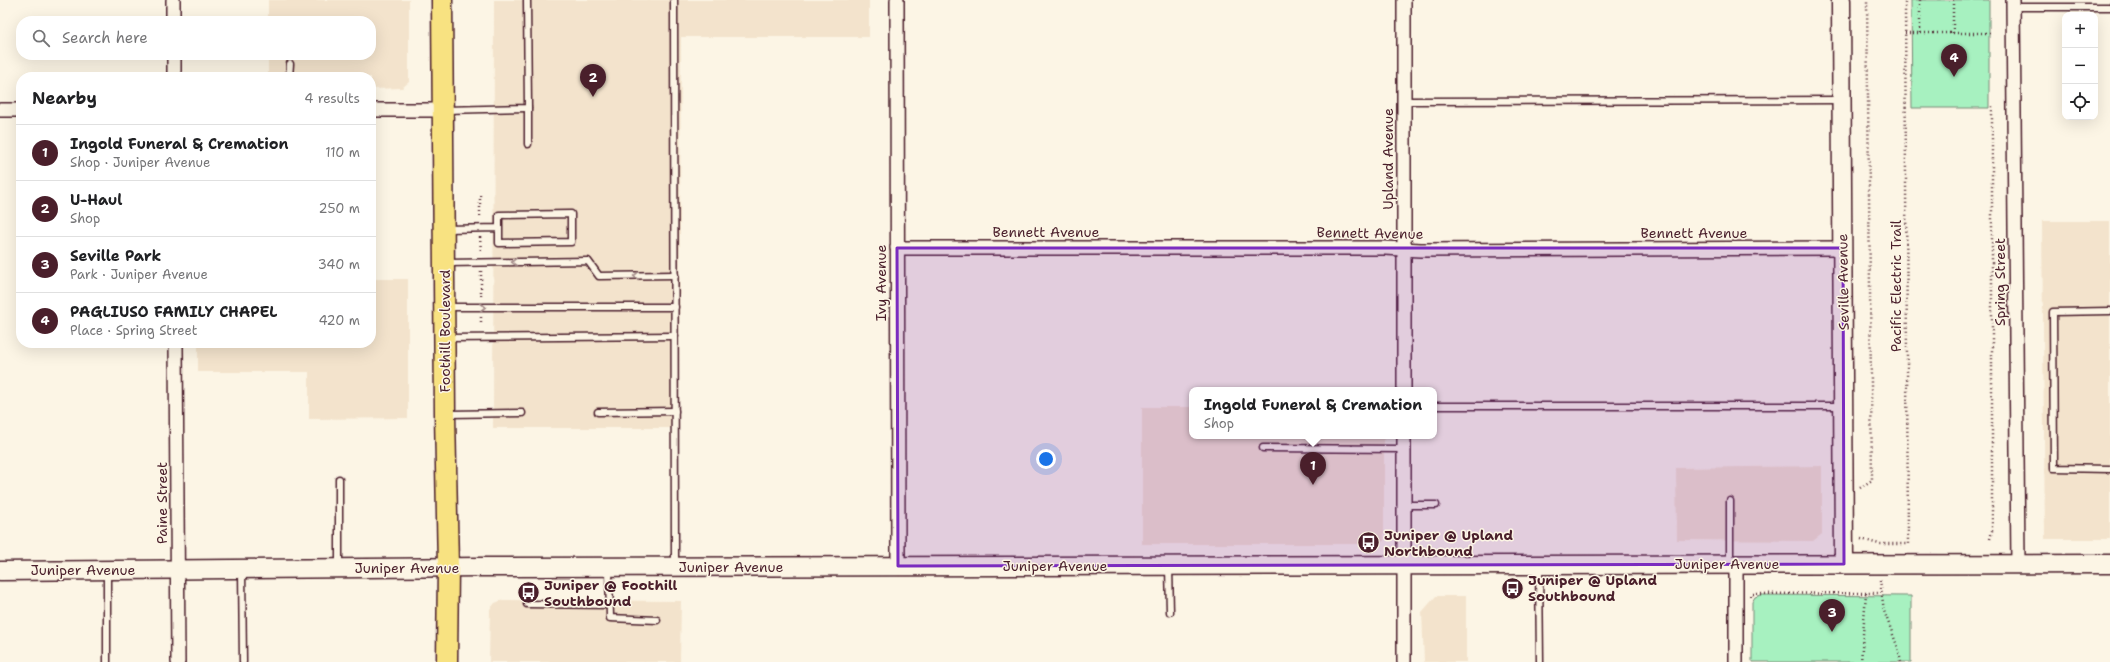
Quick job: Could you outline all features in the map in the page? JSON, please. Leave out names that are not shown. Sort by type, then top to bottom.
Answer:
[{"type":"main road","name":"Foothill Boulevard","points":[[442,0],[445,414],[448,567],[447,662]]},
{"type":"street","points":[[173,0],[173,16]]},
{"type":"street","name":"Ivy Avenue","points":[[897,0],[898,566]]},
{"type":"street","name":"Upland Avenue","points":[[1404,0],[1404,387]]},
{"type":"street","name":"Seville Avenue","points":[[1841,0],[1844,564]]},
{"type":"street","name":"Spring Street","points":[[2013,3],[2018,564]]},
{"type":"street","points":[[174,60],[174,72]]},
{"type":"street","points":[[0,110],[16,110]]},
{"type":"street","points":[[376,110],[443,110]]},
{"type":"street","name":"Bennett Avenue","points":[[897,248],[1385,248],[1404,250],[1843,248]]},
{"type":"street","name":"Paine Street","points":[[176,348],[178,662]]},
{"type":"street","points":[[1404,442],[1404,662]]},
{"type":"street","points":[[1733,564],[1736,662]]},
{"type":"street","name":"Juniper Avenue","points":[[0,571],[448,567],[2110,564]]},
{"type":"lane","points":[[527,0],[528,144]]},
{"type":"lane","points":[[674,0],[675,567]]},
{"type":"lane","points":[[2013,3],[2110,7]]},
{"type":"lane","points":[[289,72],[290,64]]},
{"type":"lane","points":[[1404,101],[1842,100]]},
{"type":"lane","points":[[443,110],[528,108]]},
{"type":"lane","points":[[571,214],[571,242],[499,243],[499,228],[499,215],[571,214]]},
{"type":"lane","points":[[444,229],[499,228]]},
{"type":"lane","points":[[444,263],[588,261],[599,276],[675,275]]},
{"type":"lane","points":[[444,307],[675,307]]},
{"type":"lane","points":[[2110,311],[2053,312],[2053,358],[2054,468],[2110,469]]},
{"type":"lane","points":[[445,338],[675,336]]},
{"type":"lane","points":[[1437,406],[1844,406]]},
{"type":"lane","points":[[598,412],[675,411]]},
{"type":"lane","points":[[445,414],[522,413]]},
{"type":"lane","points":[[1263,448],[1404,442]]},
{"type":"lane","points":[[339,479],[339,568]]},
{"type":"lane","points":[[1730,501],[1733,564]]},
{"type":"lane","points":[[1404,505],[1436,505]]},
{"type":"lane","points":[[1539,564],[1540,662]]},
{"type":"lane","points":[[1169,565],[1170,612]]},
{"type":"lane","points":[[609,567],[610,618],[657,620]]},
{"type":"lane","points":[[242,569],[243,662]]},
{"type":"lane","points":[[107,570],[107,662]]},
{"type":"lane","points":[[527,604],[610,605]]},
{"type":"path","points":[[1857,489],[1872,480],[1867,0]]},
{"type":"path","name":"Pacific Electric Trail","points":[[1860,536],[1861,540],[1879,544],[1908,544],[1905,0]]},
{"type":"path","points":[[1920,0],[1920,33]]},
{"type":"path","points":[[1953,0],[1953,33]]},
{"type":"path","points":[[1905,33],[1992,33]]},
{"type":"path","points":[[1990,539],[1992,531],[1992,106]]},
{"type":"path","points":[[1861,662],[1866,593]]},
{"type":"path","points":[[1751,594],[1880,593],[1884,611],[1898,648],[1901,662]]},
{"type":"highlighted area","points":[[897,248],[1843,248],[1844,564],[898,566]]},
{"type":"shaded area","points":[[268,0],[409,0],[409,82],[402,88],[376,89],[376,72],[268,72],[268,60],[376,60],[376,16],[268,16]]},
{"type":"shaded area","points":[[494,0],[869,0],[869,37],[681,37],[679,428],[493,428]]},
{"type":"shaded area","points":[[2042,221],[2110,221],[2110,539],[2045,539]]},
{"type":"shaded area","points":[[376,279],[408,279],[408,418],[309,419],[309,372],[198,372],[198,348],[376,348]]},
{"type":"shaded area","points":[[1142,407],[1189,407],[1189,439],[1384,439],[1384,541],[1373,544],[1142,544]]},
{"type":"shaded area","points":[[1822,466],[1822,534],[1813,541],[1677,540],[1676,468]]},
{"type":"shaded area","points":[[1436,596],[1466,596],[1466,662],[1424,662],[1422,612]]},
{"type":"shaded area","points":[[503,600],[681,601],[680,662],[489,662],[490,609],[495,603]]},
{"type":"green space","points":[[1911,0],[1989,0],[1989,108],[1912,108]]},
{"type":"green space","points":[[1761,595],[1911,596],[1911,662],[1752,662],[1752,602],[1755,597]]},
{"type":"place","name":"PAGLIUSO FAMILY CHAPEL","points":[[1954,77]]},
{"type":"place","name":"U-Haul","points":[[593,97]]},
{"type":"place","name":"Ingold Funeral & Cremation","points":[[1313,485]]},
{"type":"place","name":"Juniper @ Upland Northbound","points":[[1369,543]]},
{"type":"place","name":"Juniper @ Upland Southbound","points":[[1512,588]]},
{"type":"place","name":"Juniper @ Foothill Southbound","points":[[529,593]]},
{"type":"place","name":"Seville Park","points":[[1832,632]]}]
